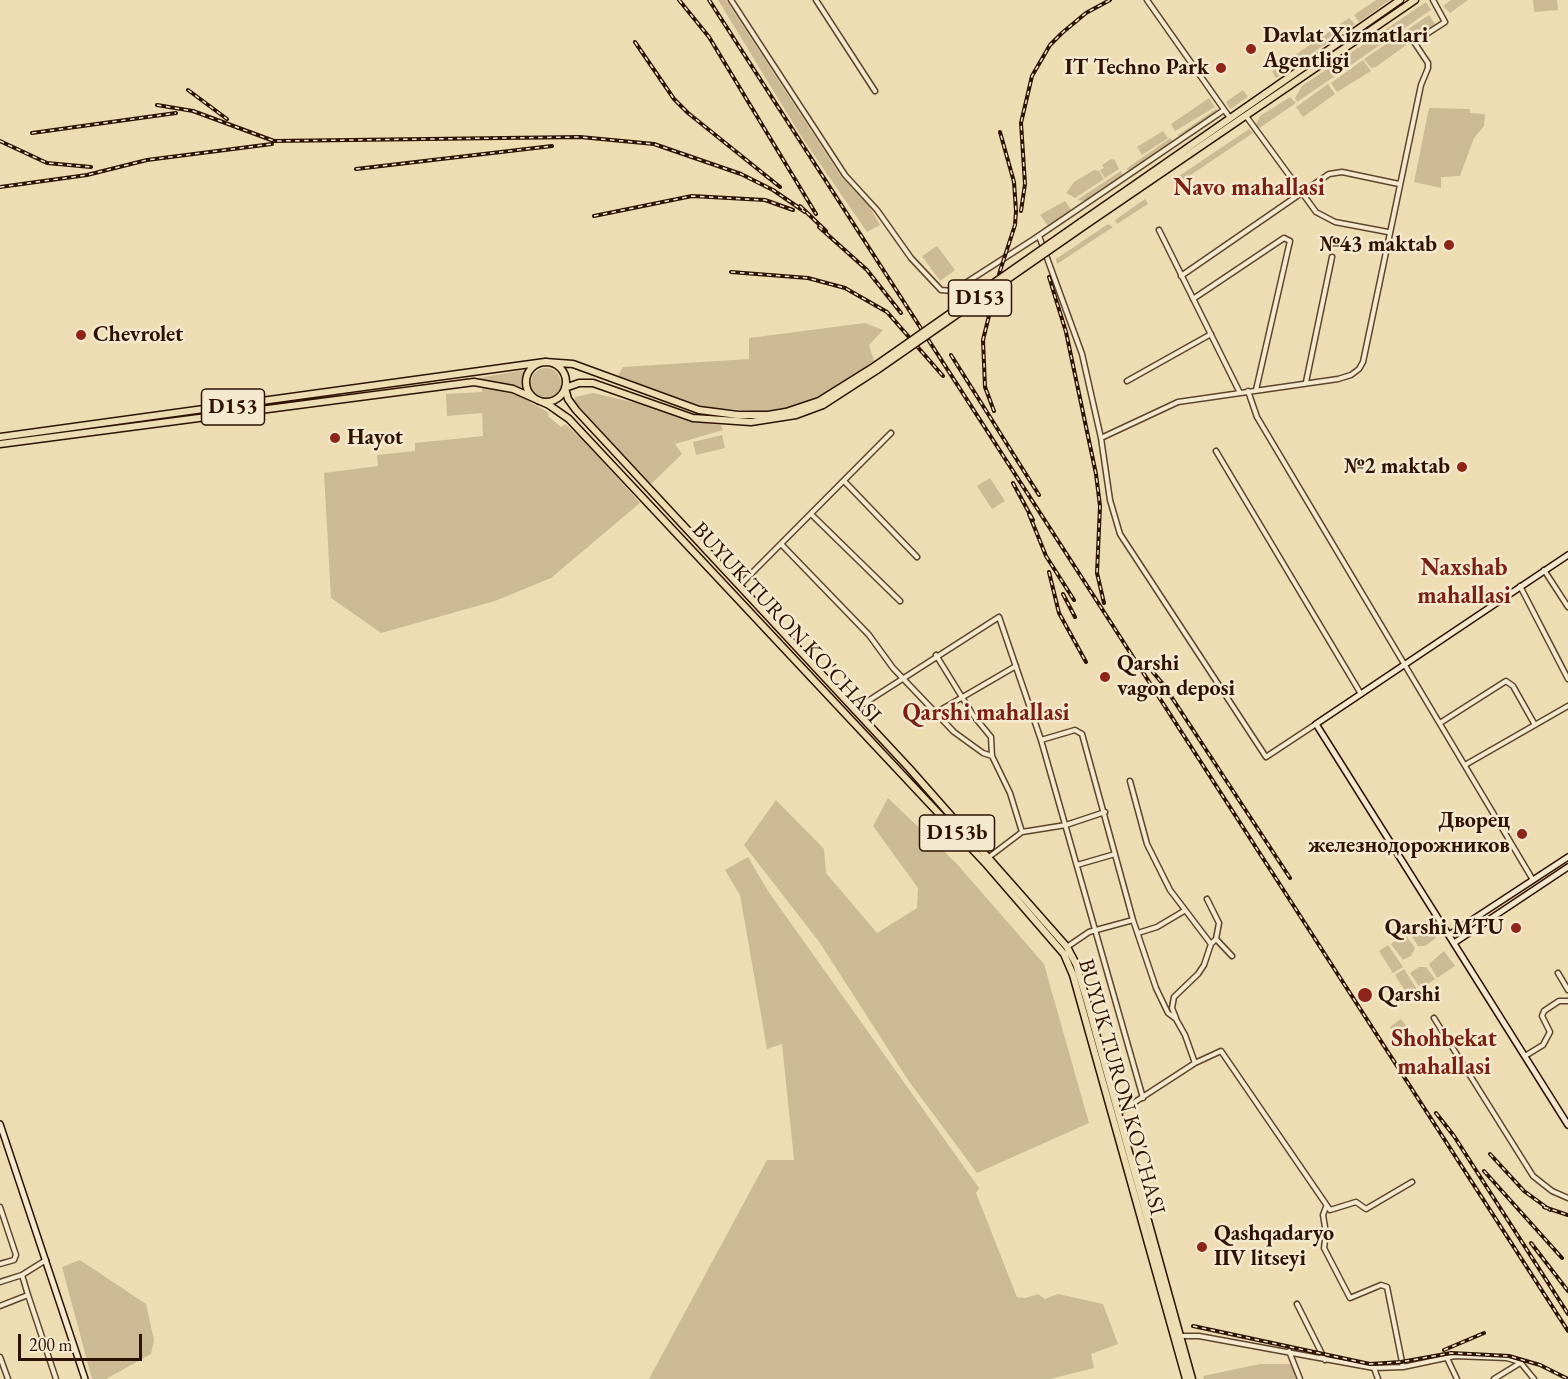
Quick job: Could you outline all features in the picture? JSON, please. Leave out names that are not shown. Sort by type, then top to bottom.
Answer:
[{"type":"main road","name":"D153","points":[[1182,156],[1230,118],[1400,0]]},
{"type":"main road","name":"D153","points":[[0,444],[474,382],[513,389],[538,400],[554,400],[565,388],[579,382],[593,383],[693,418],[752,422],[788,417],[838,398],[876,368],[1082,224],[1182,156],[1246,117],[1415,0]]},
{"type":"main road","name":"D153","points":[[0,437],[545,362],[573,364],[699,410],[738,415],[768,415],[802,408],[837,392],[876,368]]},
{"type":"main road","points":[[538,400],[528,391],[527,378],[533,367],[545,362],[561,370],[565,388]]},
{"type":"main road","name":"BUYUK TURON KO'CHASI","points":[[565,388],[568,399],[576,410],[989,858],[1067,947],[1078,970],[1118,1113],[1177,1336],[1186,1379]]},
{"type":"main road","name":"BUYUK TURON KO'CHASI","points":[[538,400],[559,412],[591,440],[1050,934],[1070,964],[1177,1336],[1192,1379]]},
{"type":"street","points":[[732,0],[845,175],[878,210],[911,258],[941,291],[953,291],[1039,236],[1224,110]]},
{"type":"street","points":[[816,0],[875,91]]},
{"type":"street","points":[[1147,0],[1230,118]]},
{"type":"street","points":[[1101,438],[1178,402],[1351,375],[1363,362],[1388,232],[1421,85],[1428,69],[1428,63],[1414,42],[1445,22],[1434,0]]},
{"type":"street","points":[[1246,117],[1316,212],[1326,218],[1388,232]]},
{"type":"street","points":[[1181,276],[1329,174],[1342,172],[1399,184]]},
{"type":"street","points":[[1159,230],[1240,393]]},
{"type":"street","points":[[1039,236],[1078,343],[1101,438],[1108,490],[1120,534],[1266,758],[1568,555]]},
{"type":"street","points":[[1193,299],[1284,238],[1290,241],[1256,390]]},
{"type":"street","points":[[1306,382],[1332,257]]},
{"type":"street","points":[[1127,381],[1211,334]]},
{"type":"street","points":[[1248,391],[1257,417],[1533,880]]},
{"type":"street","points":[[739,586],[845,482],[891,433]]},
{"type":"street","points":[[1216,451],[1361,694]]},
{"type":"street","points":[[845,482],[917,557]]},
{"type":"street","points":[[811,514],[900,602]]},
{"type":"street","points":[[782,545],[869,635],[902,677],[954,732],[983,753],[992,756]]},
{"type":"street","points":[[1544,570],[1568,607]]},
{"type":"street","points":[[1520,586],[1568,679]]},
{"type":"street","points":[[845,713],[999,617],[1041,740],[1143,1098]]},
{"type":"street","points":[[936,655],[962,698],[987,730],[992,756],[1010,793],[1022,832]]},
{"type":"street","points":[[936,712],[1016,666]]},
{"type":"street","points":[[1440,723],[1506,681],[1513,686],[1535,725]]},
{"type":"street","points":[[1465,765],[1568,706]]},
{"type":"street","points":[[1316,724],[1568,1125]]},
{"type":"street","points":[[1041,740],[1081,731],[1133,920],[1156,988],[1168,1013],[1176,1018]]},
{"type":"street","points":[[1131,782],[1147,843],[1170,890],[1211,944]]},
{"type":"street","points":[[989,858],[1022,832],[1066,825],[1105,812]]},
{"type":"street","points":[[1077,865],[1115,854]]},
{"type":"street","points":[[1449,935],[1568,857]]},
{"type":"street","points":[[1454,943],[1568,867]]},
{"type":"street","points":[[1195,1063],[1172,1008],[1174,997],[1198,974],[1204,965],[1211,944],[1216,939],[1219,923],[1207,899]]},
{"type":"street","points":[[1138,933],[1157,927],[1184,911]]},
{"type":"street","points":[[1067,947],[1095,930],[1133,920]]},
{"type":"street","points":[[1216,939],[1232,956]]},
{"type":"street","points":[[1558,973],[1568,990]]},
{"type":"street","points":[[1525,1056],[1543,1045],[1550,1032],[1542,1016],[1544,1011],[1566,1000],[1568,995]]},
{"type":"street","points":[[1434,1018],[1533,1176],[1552,1191],[1568,1198]]},
{"type":"street","points":[[1118,1113],[1195,1063],[1221,1051],[1285,1142],[1329,1210],[1356,1203],[1366,1209],[1412,1182]]},
{"type":"street","points":[[0,1124],[85,1379]]},
{"type":"street","points":[[0,1207],[16,1255],[15,1260],[0,1264]]},
{"type":"street","points":[[1326,1207],[1323,1215],[1326,1233],[1324,1248],[1350,1298],[1381,1285],[1387,1287],[1403,1367]]},
{"type":"street","points":[[0,1282],[22,1275],[46,1260]]},
{"type":"street","points":[[22,1275],[56,1379]]},
{"type":"street","points":[[0,1306],[28,1295]]},
{"type":"street","points":[[1297,1304],[1325,1360]]},
{"type":"street","points":[[1177,1336],[1191,1335],[1374,1368],[1403,1367],[1447,1358],[1485,1356],[1520,1362],[1534,1379]]},
{"type":"street","points":[[1289,1351],[1300,1379]]},
{"type":"street","points":[[0,1357],[8,1379]]},
{"type":"street","points":[[1447,1358],[1457,1379]]},
{"type":"street","points":[[1494,1379],[1520,1362]]},
{"type":"street","points":[[1374,1368],[1378,1379]]},
{"type":"shaded area","points":[[718,0],[726,0],[840,175],[868,204],[880,225],[867,232],[801,136]]},
{"type":"shaded area","points":[[1376,0],[1390,0],[1359,22],[1354,15]]},
{"type":"shaded area","points":[[1451,0],[1468,0],[1450,13],[1443,6]]},
{"type":"shaded area","points":[[1533,0],[1557,0],[1558,10],[1534,12]]},
{"type":"shaded area","points":[[1426,2],[1431,10],[1297,102],[1295,98],[1302,86]]},
{"type":"shaded area","points":[[1429,15],[1435,24],[1376,67],[1371,68],[1364,59]]},
{"type":"shaded area","points":[[1349,18],[1355,24],[1276,78],[1272,71]]},
{"type":"shaded area","points":[[1363,60],[1371,71],[1337,92],[1331,83]]},
{"type":"shaded area","points":[[1328,84],[1335,94],[1303,117],[1296,107]]},
{"type":"shaded area","points":[[1243,90],[1248,97],[1230,109],[1226,102]]},
{"type":"shaded area","points":[[1290,97],[1296,103],[1258,129],[1256,124],[1260,116]]},
{"type":"shaded area","points":[[1209,98],[1215,107],[1175,131],[1171,124]]},
{"type":"shaded area","points":[[1429,108],[1470,109],[1470,113],[1485,114],[1484,126],[1474,138],[1460,176],[1441,177],[1441,188],[1414,182]]},
{"type":"shaded area","points":[[1216,109],[1218,112],[1180,138],[1178,135]]},
{"type":"shaded area","points":[[1249,129],[1253,133],[1179,183],[1176,178]]},
{"type":"shaded area","points":[[1163,131],[1168,138],[1142,155],[1137,147]]},
{"type":"shaded area","points":[[1170,138],[1174,142],[1131,171],[1126,169]]},
{"type":"shaded area","points":[[1111,159],[1115,160],[1119,169],[1105,178],[1100,170],[1104,168],[1102,165]]},
{"type":"shaded area","points":[[1094,170],[1099,171],[1104,179],[1075,198],[1066,193],[1074,182]]},
{"type":"shaded area","points":[[1121,171],[1123,177],[1088,202],[1077,200]]},
{"type":"shaded area","points":[[1145,199],[1148,204],[1117,224],[1115,220]]},
{"type":"shaded area","points":[[1065,201],[1072,211],[1048,226],[1040,215]]},
{"type":"shaded area","points":[[1108,224],[1113,227],[1057,264],[1056,259]]},
{"type":"shaded area","points":[[937,246],[955,270],[940,281],[922,256]]},
{"type":"shaded area","points":[[865,323],[883,330],[869,345],[874,361],[830,393],[798,406],[766,412],[704,407],[618,376],[623,367],[749,359],[749,338]]},
{"type":"shaded area","points":[[546,368],[557,372],[561,383],[557,394],[546,398],[535,394],[531,383],[535,372]]},
{"type":"shaded area","points":[[525,370],[524,390],[478,378]]},
{"type":"shaded area","points":[[482,388],[518,395],[546,411],[548,416],[561,427],[565,424],[586,443],[640,503],[551,578],[495,601],[381,633],[331,598],[324,473],[378,466],[377,455],[415,451],[415,443],[483,436],[482,413],[447,416],[446,394],[482,392]]},
{"type":"shaded area","points":[[593,393],[637,403],[689,421],[721,425],[723,430],[675,444],[682,454],[650,485],[575,402],[575,397]]},
{"type":"shaded area","points":[[722,435],[725,448],[696,455],[693,442]]},
{"type":"shaded area","points":[[990,478],[1005,501],[992,509],[977,486]]},
{"type":"shaded area","points":[[888,798],[957,864],[1044,964],[1089,1123],[977,1173],[908,1080],[820,943],[744,845],[776,800],[824,849],[826,873],[877,933],[917,908],[918,888],[873,826]]},
{"type":"shaded area","points":[[748,857],[768,891],[979,1188],[976,1193],[1017,1297],[1025,1298],[1038,1294],[1045,1299],[1058,1294],[1103,1304],[1118,1344],[1091,1354],[1094,1368],[1050,1379],[649,1379],[767,1160],[794,1160],[782,1044],[767,1049],[740,895],[725,870]]},
{"type":"shaded area","points":[[1426,921],[1436,938],[1425,946],[1418,946],[1409,932]]},
{"type":"shaded area","points":[[1405,934],[1415,948],[1411,956],[1403,960],[1391,944]]},
{"type":"shaded area","points":[[1388,945],[1403,967],[1393,973],[1379,951]]},
{"type":"shaded area","points":[[1444,951],[1455,966],[1437,978],[1429,964]]},
{"type":"shaded area","points":[[1419,967],[1426,967],[1435,979],[1421,989],[1410,973]]},
{"type":"shaded area","points":[[1404,969],[1418,991],[1409,997],[1395,975]]},
{"type":"shaded area","points":[[1401,1019],[1414,1037],[1402,1046],[1390,1027]]},
{"type":"shaded area","points":[[80,1260],[146,1304],[154,1340],[151,1354],[106,1379],[92,1379],[62,1267]]},
{"type":"shaded area","points":[[1260,1364],[1291,1364],[1296,1379],[1204,1379],[1203,1376]]},
{"type":"railway","points":[[679,0],[709,37],[816,214]]},
{"type":"railway","points":[[709,0],[1568,1331]]},
{"type":"railway","points":[[1021,211],[1025,184],[1021,123],[1032,76],[1050,45],[1062,33],[1086,13],[1110,0]]},
{"type":"railway","points":[[635,42],[674,99],[688,113],[780,187]]},
{"type":"railway","points":[[188,90],[227,119]]},
{"type":"railway","points":[[157,105],[193,111],[274,141],[580,137],[654,144],[741,174],[773,190],[805,212]]},
{"type":"railway","points":[[32,133],[176,113]]},
{"type":"railway","points":[[994,411],[985,387],[983,340],[1000,271],[1015,225],[1016,211],[1014,182],[1000,132]]},
{"type":"railway","points":[[0,141],[47,163],[91,167]]},
{"type":"railway","points":[[0,187],[87,175],[147,160],[272,144]]},
{"type":"railway","points":[[356,169],[552,146]]},
{"type":"railway","points":[[594,216],[692,196],[765,200],[793,210]]},
{"type":"railway","points":[[800,206],[826,231]]},
{"type":"railway","points":[[819,227],[867,270],[901,313]]},
{"type":"railway","points":[[731,272],[808,278],[845,288],[887,312],[943,376]]},
{"type":"railway","points":[[1049,277],[1066,332],[1096,474],[1100,506],[1097,573],[1104,603]]},
{"type":"railway","points":[[951,355],[1039,495]]},
{"type":"railway","points":[[1013,483],[1033,520]]},
{"type":"railway","points":[[1029,514],[1046,556],[1074,600]]},
{"type":"railway","points":[[1049,572],[1059,613],[1086,662]]},
{"type":"railway","points":[[1063,594],[1075,617]]},
{"type":"railway","points":[[1146,664],[1163,684],[1290,878]]},
{"type":"railway","points":[[1436,1113],[1454,1136],[1568,1314]]},
{"type":"railway","points":[[1490,1154],[1524,1191],[1550,1210]]},
{"type":"railway","points":[[1484,1171],[1562,1258]]},
{"type":"railway","points":[[1544,1207],[1568,1215]]},
{"type":"railway","points":[[1531,1243],[1568,1291]]},
{"type":"railway","points":[[1193,1326],[1370,1364],[1401,1362],[1451,1353],[1509,1356],[1540,1365],[1568,1379]]},
{"type":"railway","points":[[1444,1350],[1484,1333]]},
{"type":"place","name":"Davlat Xizmatlari Agentligi","points":[[1251,49]]},
{"type":"place","name":"IT Techno Park","points":[[1221,68]]},
{"type":"place","name":"№43 maktab","points":[[1449,245]]},
{"type":"place","name":"Chevrolet","points":[[81,335]]},
{"type":"place","name":"Hayot","points":[[335,438]]},
{"type":"place","name":"№2 maktab","points":[[1462,467]]},
{"type":"place","name":"Qarshi vagon deposi","points":[[1105,677]]},
{"type":"place","name":"Дворец железнодорожников","points":[[1522,834]]},
{"type":"place","name":"Qarshi MTU","points":[[1516,928]]},
{"type":"place","name":"Qarshi","points":[[1365,995]]},
{"type":"place","name":"Qashqadaryo IIV litseyi","points":[[1202,1247]]},
{"type":"district","name":"Navo mahallasi","points":[[1249,188]]},
{"type":"district","name":"Naxshab mahallasi","points":[[1464,582]]},
{"type":"district","name":"Qarshi mahallasi","points":[[986,713]]},
{"type":"district","name":"Shohbekat mahallasi","points":[[1444,1053]]}]
